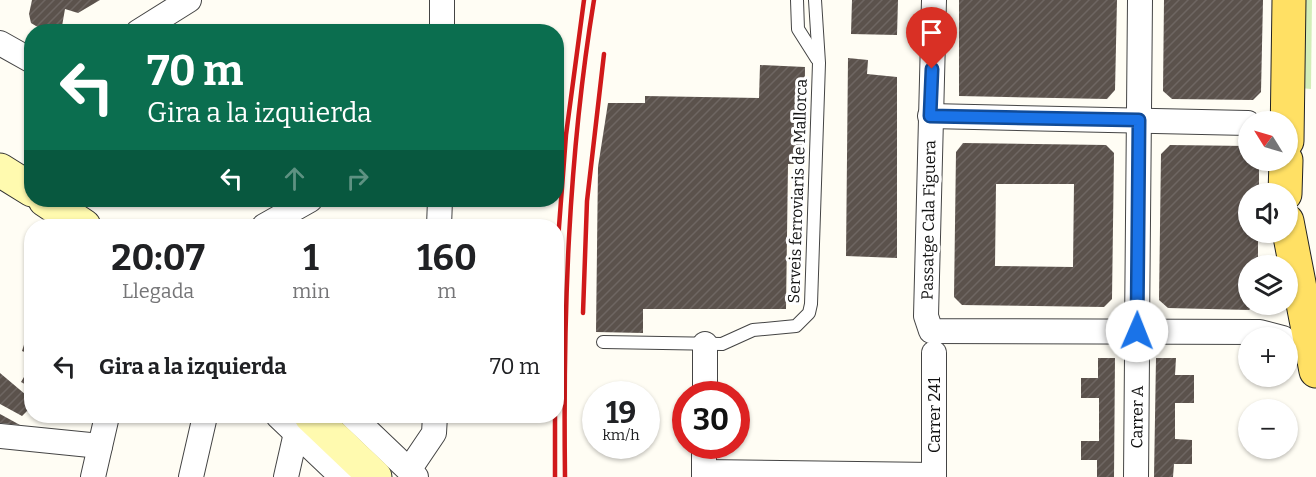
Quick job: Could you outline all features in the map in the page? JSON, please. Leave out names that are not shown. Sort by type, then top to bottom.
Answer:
[{"type":"main road","points":[[1287,111],[1289,0]]},
{"type":"main road","points":[[1298,124],[1316,124]]},
{"type":"main road","points":[[1290,243],[1302,338]]},
{"type":"street","points":[[151,24],[189,0]]},
{"type":"street","points":[[442,0],[442,24]]},
{"type":"street","name":"Passatge Cala Figuera","points":[[932,342],[926,316],[934,0]]},
{"type":"street","points":[[1137,331],[1140,0]]},
{"type":"street","points":[[0,43],[24,56]]},
{"type":"street","points":[[930,116],[1238,123]]},
{"type":"street","points":[[0,170],[24,185]]},
{"type":"street","points":[[56,207],[74,219]]},
{"type":"street","points":[[276,219],[298,207]]},
{"type":"street","points":[[932,342],[1137,331],[1260,332],[1302,338]]},
{"type":"street","name":"Carrer 241","points":[[932,342],[934,476]]},
{"type":"street","points":[[705,344],[705,381]]},
{"type":"street","name":"Carrer A","points":[[1136,477],[1137,357]]},
{"type":"street","points":[[93,477],[105,423]]},
{"type":"street","points":[[191,477],[204,423]]},
{"type":"street","points":[[359,423],[413,473],[434,433],[435,423]]},
{"type":"street","points":[[286,477],[303,424]]},
{"type":"street","points":[[303,424],[342,477]]},
{"type":"street","points":[[303,424],[375,477]]},
{"type":"street","points":[[0,436],[100,446]]},
{"type":"street","points":[[704,474],[934,476]]},
{"type":"lane","points":[[796,0],[798,29],[819,63]]},
{"type":"lane","name":"Serveis ferroviaris de Mallorca","points":[[603,342],[728,343],[753,330],[796,326],[809,313],[819,63],[815,0]]},
{"type":"green space","points":[[1301,0],[1312,0],[1311,89],[1300,88]]},
{"type":"building","points":[[32,0],[100,0],[78,13],[65,9],[62,24],[33,24],[29,14]]},
{"type":"building","points":[[852,0],[898,0],[897,35],[851,34]]},
{"type":"building","points":[[959,0],[1117,0],[1115,90],[1107,99],[959,96]]},
{"type":"building","points":[[1164,0],[1263,0],[1261,92],[1253,100],[1172,99],[1163,91]]},
{"type":"building","points":[[848,58],[868,60],[867,74],[897,77],[897,258],[846,256]]},
{"type":"building","points":[[760,65],[805,67],[804,164],[788,164],[786,309],[643,309],[643,333],[596,332],[598,167],[608,103],[645,103],[645,96],[759,98]]},
{"type":"building","points":[[963,143],[1106,145],[1114,153],[1112,299],[1104,307],[962,305],[954,297],[956,152]],"holes":[[[996,184],[1074,184],[1073,267],[995,266]]]},
{"type":"building","points":[[1170,145],[1238,146],[1238,171],[1259,171],[1259,183],[1238,183],[1238,243],[1258,243],[1258,255],[1238,255],[1238,310],[1168,308],[1159,300],[1161,154]]},
{"type":"building","points":[[1098,358],[1115,358],[1114,477],[1097,477],[1097,460],[1081,460],[1081,441],[1099,441],[1099,398],[1081,398],[1081,378],[1098,378]]},
{"type":"building","points":[[1156,358],[1176,358],[1175,375],[1194,375],[1194,403],[1175,403],[1175,439],[1192,440],[1192,464],[1174,464],[1173,477],[1154,477]]},
{"type":"building","points":[[0,373],[24,393],[24,414],[22,416],[0,404]]},
{"type":"building","points":[[0,414],[20,425],[0,423]]},
{"type":"railway","points":[[564,161],[584,0]]},
{"type":"railway","points":[[565,477],[566,297],[569,238],[578,119],[594,0]]},
{"type":"railway","points":[[583,313],[587,201],[604,54]]},
{"type":"railway","points":[[560,219],[561,207]]},
{"type":"railway","points":[[555,423],[555,477]]},
{"type":"route","points":[[932,69],[930,116],[1139,120],[1137,331]]}]
